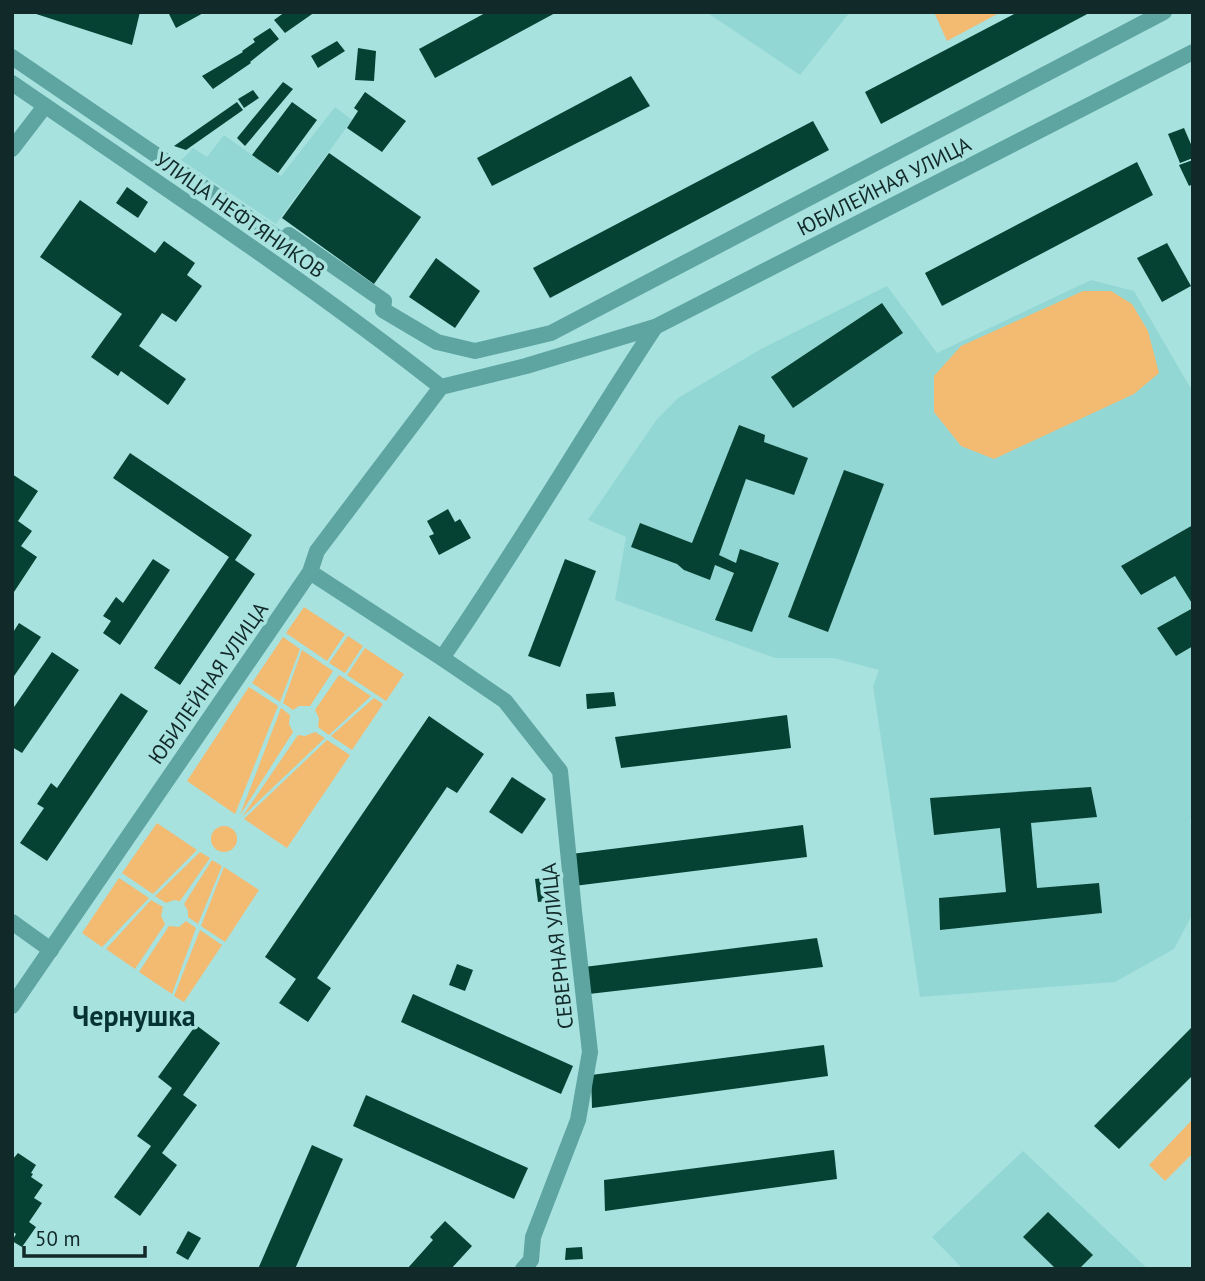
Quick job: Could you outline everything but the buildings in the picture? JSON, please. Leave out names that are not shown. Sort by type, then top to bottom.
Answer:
[{"type":"street","points":[[12,57],[284,242],[289,235],[384,301],[383,310],[402,323],[437,342],[475,351],[551,333],[1164,12]]},
{"type":"street","name":"ЮБИЛЕЙНАЯ УЛИЦА","points":[[12,1006],[310,572],[317,551],[441,387],[494,375],[655,327],[1193,52]]},
{"type":"street","name":"УЛИЦА НЕФТЯНИКОВ","points":[[12,83],[343,312],[441,387]]},
{"type":"street","points":[[12,149],[45,106]]},
{"type":"street","points":[[442,658],[488,591],[605,402],[655,327]]},
{"type":"street","name":"СЕВЕРНАЯ УЛИЦА","points":[[310,572],[505,701],[559,771],[590,1052],[578,1120],[533,1237],[530,1266]]},
{"type":"street","points":[[12,922],[51,950]]},
{"type":"shaded area","points":[[706,12],[850,12],[800,75]]},
{"type":"shaded area","points":[[934,12],[1001,12],[947,41]]},
{"type":"shaded area","points":[[335,107],[352,120],[276,224],[181,160],[193,148],[207,157],[224,135],[281,176]]},
{"type":"shaded area","points":[[1091,280],[1134,291],[1193,392],[1193,816],[1190,821],[1193,829],[1193,913],[1174,949],[1115,982],[920,997],[873,686],[879,670],[834,658],[775,658],[615,600],[626,537],[588,520],[657,419],[678,398],[761,349],[887,286],[937,353]]},
{"type":"shaded area","points":[[1083,291],[1111,291],[1132,304],[1148,331],[1159,373],[1134,394],[994,459],[961,446],[934,412],[934,376],[961,346]]},
{"type":"shaded area","points":[[304,607],[345,634],[327,661],[286,633]]},
{"type":"shaded area","points":[[348,636],[363,646],[345,673],[329,663]]},
{"type":"shaded area","points":[[283,637],[300,649],[280,702],[252,683]]},
{"type":"shaded area","points":[[365,648],[404,674],[386,701],[347,675]]},
{"type":"shaded area","points":[[302,650],[333,671],[310,706],[299,706],[293,710],[283,703]]},
{"type":"shaded area","points":[[339,675],[371,696],[329,735],[318,727],[319,718],[315,710]]},
{"type":"shaded area","points":[[249,687],[278,706],[235,814],[187,781]]},
{"type":"shaded area","points":[[374,698],[383,704],[352,750],[331,736]]},
{"type":"shaded area","points":[[281,708],[290,715],[289,724],[293,732],[240,815]]},
{"type":"shaded area","points":[[315,732],[325,738],[242,817],[298,735],[305,736]]},
{"type":"shaded area","points":[[327,740],[350,755],[287,848],[244,819]]},
{"type":"shaded area","points":[[157,823],[197,850],[153,894],[122,873]]},
{"type":"shaded area","points":[[224,826],[233,830],[237,839],[233,848],[224,852],[215,848],[211,839],[215,830]]},
{"type":"shaded area","points":[[200,852],[210,858],[180,901],[166,903],[155,896]]},
{"type":"shaded area","points":[[212,860],[222,866],[198,924],[188,917],[184,904]]},
{"type":"shaded area","points":[[224,867],[259,890],[225,942],[201,926]]},
{"type":"shaded area","points":[[119,878],[149,898],[102,947],[82,933]]},
{"type":"shaded area","points":[[151,900],[163,907],[161,916],[165,924],[135,969],[106,949]]},
{"type":"shaded area","points":[[186,921],[196,928],[172,994],[139,972],[169,926],[179,927]]},
{"type":"shaded area","points":[[200,930],[222,945],[184,1002],[174,996]]},
{"type":"shaded area","points":[[1193,1119],[1193,1153],[1165,1181],[1149,1165]]},
{"type":"shaded area","points":[[1023,1151],[1148,1269],[963,1269],[932,1237]]},
{"type":"district","name":"Чернушка","points":[[134,1015]]}]
